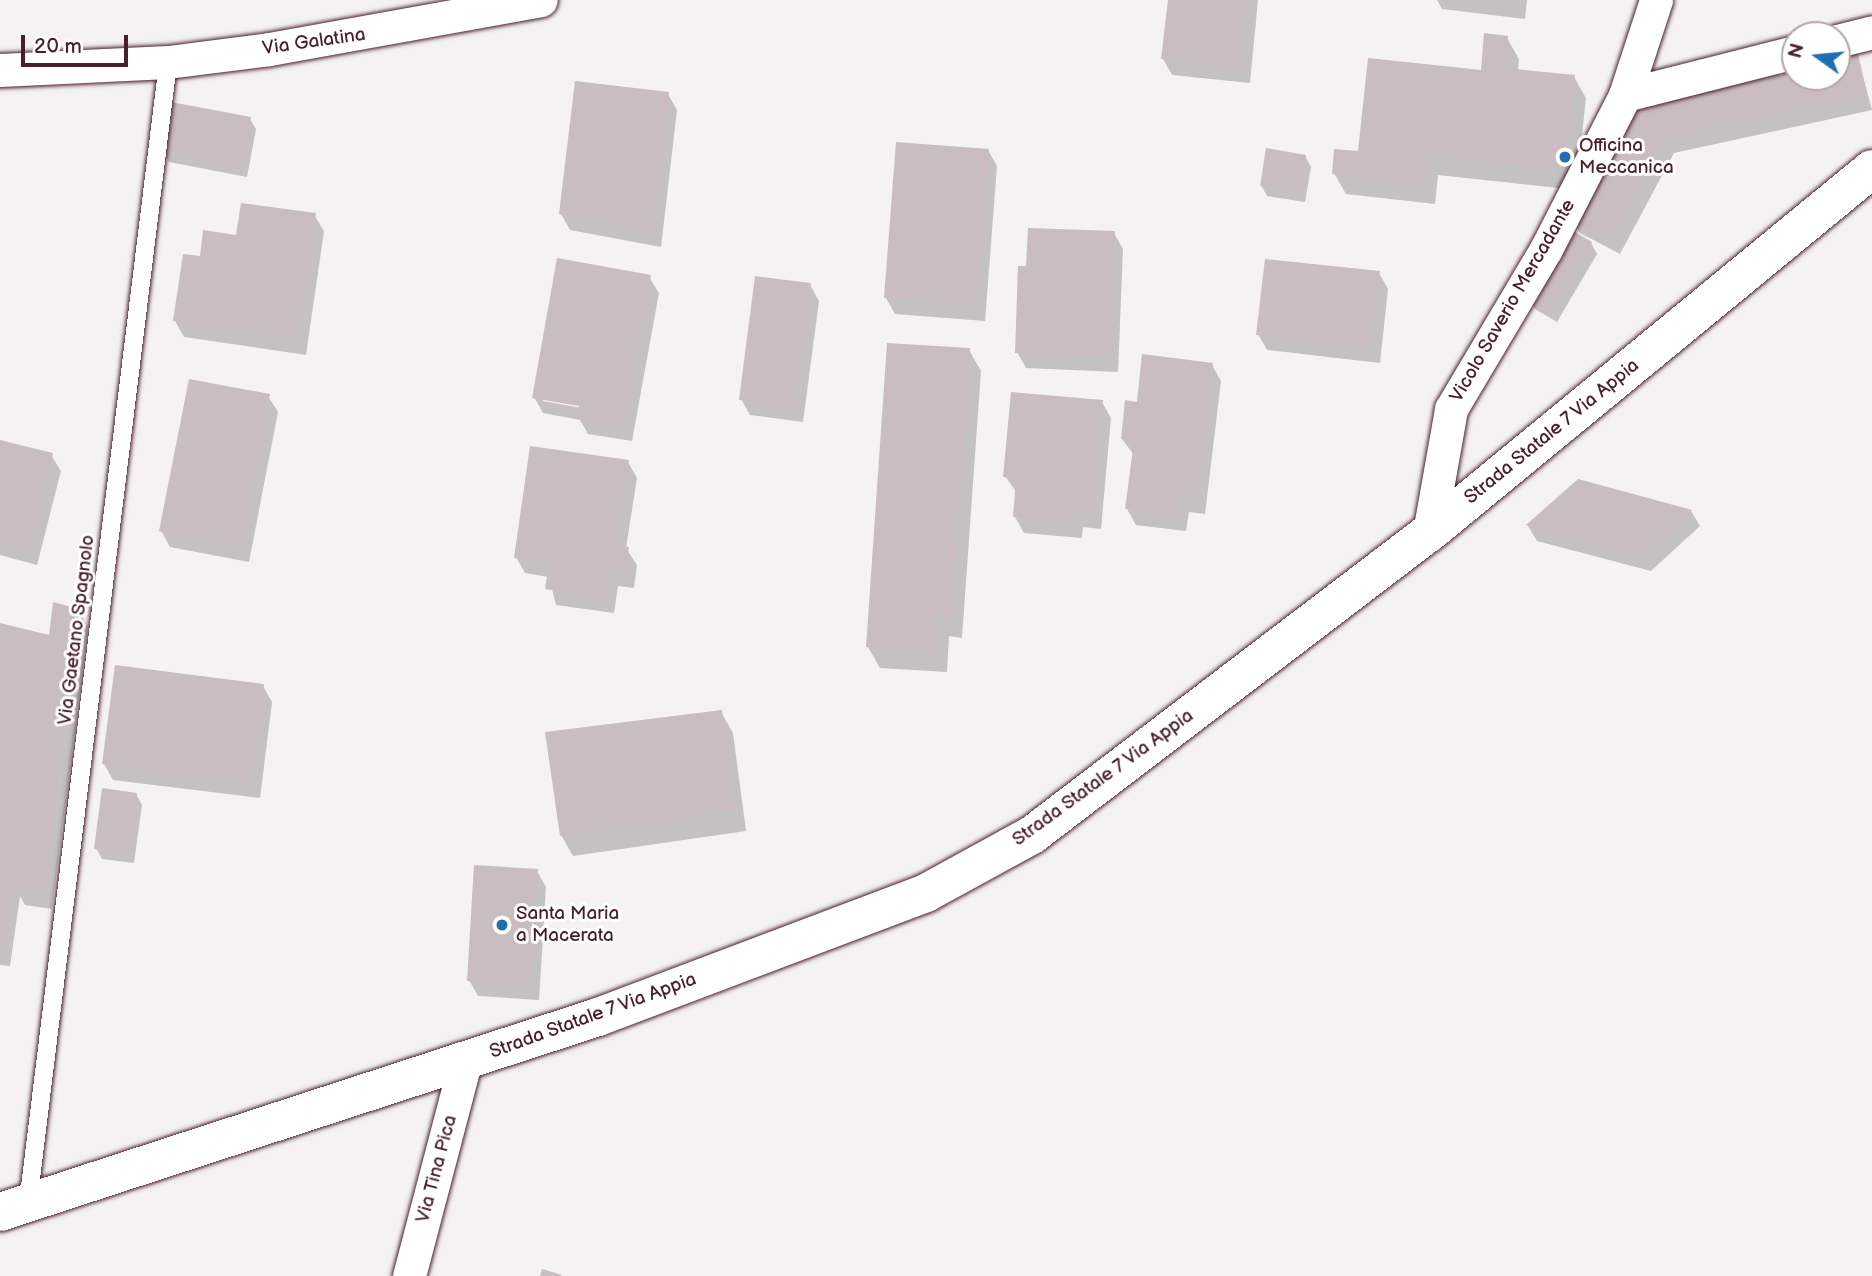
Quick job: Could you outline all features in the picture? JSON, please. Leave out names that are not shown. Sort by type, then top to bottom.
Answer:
[{"type":"main road","name":"Strada Statale 7 Via Appia","points":[[14,1207],[465,1062],[938,887],[1032,835],[1429,533],[1872,169]]},
{"type":"street","name":"Via Galatina","points":[[0,70],[169,62],[419,26],[541,0]]},
{"type":"street","name":"Vicolo Saverio Mercadante","points":[[1429,533],[1451,409],[1546,249],[1625,95],[1656,0]]},
{"type":"street","points":[[1851,37],[1872,32]]},
{"type":"street","points":[[1625,95],[1781,56]]},
{"type":"street","name":"Via Tina Pica","points":[[409,1276],[465,1062]]},
{"type":"lane","name":"Via Gaetano Spagnolo","points":[[14,1207],[169,62]]},
{"type":"building","points":[[1168,0],[1248,0],[1241,68],[1161,59]]},
{"type":"building","points":[[1484,33],[1508,36],[1505,68],[1575,75],[1564,169],[1426,155],[1424,183],[1332,174],[1334,149],[1358,151],[1368,58],[1481,70]]},
{"type":"building","points":[[1857,49],[1867,94],[1665,137],[1611,239],[1568,217],[1628,103],[1774,72],[1781,76],[1781,91],[1851,91],[1851,50]]},
{"type":"building","points":[[575,81],[669,92],[652,231],[559,214]]},
{"type":"building","points":[[171,102],[251,117],[241,167],[161,152]]},
{"type":"building","points":[[896,142],[989,149],[976,305],[884,298]]},
{"type":"building","points":[[1266,148],[1306,155],[1300,192],[1260,186]]},
{"type":"building","points":[[241,203],[316,213],[298,339],[173,321],[183,254],[200,256],[203,230],[236,235]]},
{"type":"building","points":[[1028,228],[1115,231],[1110,356],[1015,353],[1018,266],[1026,266]]},
{"type":"building","points":[[1568,228],[1592,242],[1551,312],[1527,298]]},
{"type":"building","points":[[557,258],[651,275],[623,426],[577,418],[579,406],[532,398]]},
{"type":"building","points":[[1265,259],[1380,271],[1371,347],[1256,335]]},
{"type":"building","points":[[755,276],[811,283],[795,407],[739,400]]},
{"type":"building","points":[[887,343],[970,348],[951,617],[938,616],[935,652],[866,647]]},
{"type":"building","points":[[1142,354],[1213,363],[1197,498],[1181,497],[1178,516],[1125,509],[1134,441],[1121,439],[1125,400],[1137,402]]},
{"type":"building","points":[[189,379],[270,394],[240,547],[159,531]]},
{"type":"building","points":[[1011,392],[1103,400],[1092,513],[1075,512],[1074,523],[1013,517],[1016,478],[1003,477]]},
{"type":"building","points":[[0,440],[53,453],[29,549],[0,542]]},
{"type":"building","points":[[530,446],[629,460],[616,545],[629,547],[625,573],[610,571],[605,598],[545,589],[549,563],[514,558]]},
{"type":"building","points":[[1578,479],[1692,510],[1641,556],[1526,525]]},
{"type":"building","points":[[53,602],[79,609],[44,894],[14,889],[0,956],[0,623],[49,635]]},
{"type":"building","points":[[115,665],[264,684],[252,783],[102,764]]},
{"type":"building","points":[[722,710],[736,810],[560,836],[545,732]]},
{"type":"building","points":[[102,788],[137,793],[129,853],[94,849]]},
{"type":"building","name":"Santa Maria a Macerata","points":[[474,865],[538,869],[530,985],[467,981]]},
{"type":"building","points":[[542,1269],[562,1275],[540,1276]]},
{"type":"place","name":"Officina Meccanica","points":[[1565,157]]},
{"type":"place","name":"Santa Maria a Macerata","points":[[502,925]]}]
